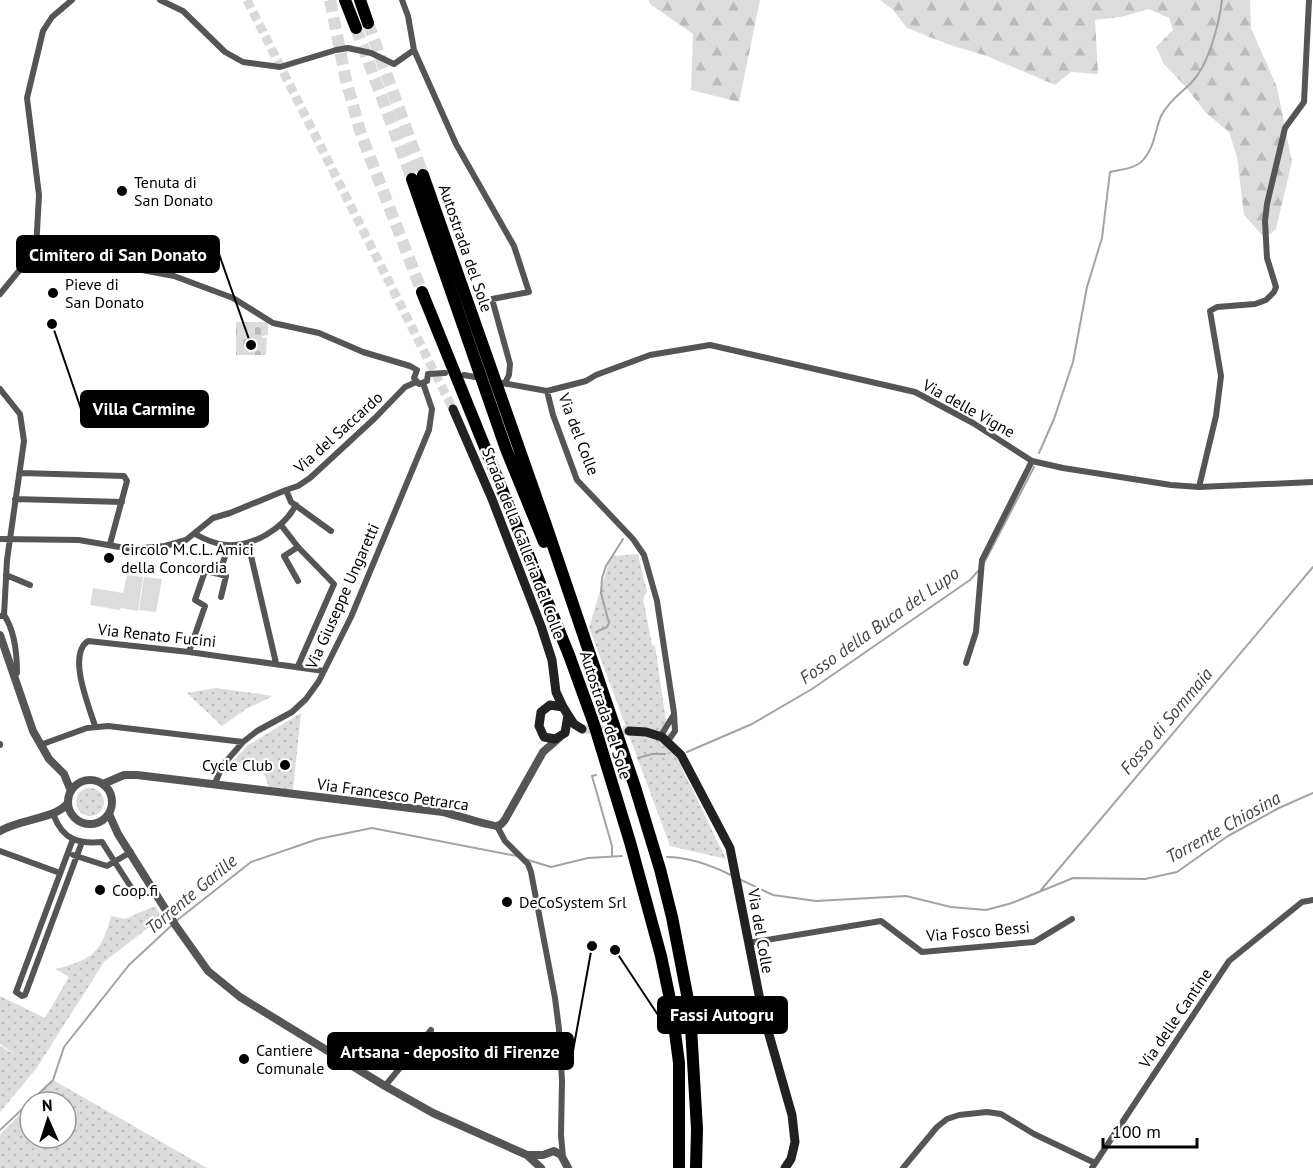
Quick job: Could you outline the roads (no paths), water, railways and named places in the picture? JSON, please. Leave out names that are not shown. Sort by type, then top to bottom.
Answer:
[{"type":"highway","points":[[345,0],[362,25],[360,0]]},
{"type":"highway","name":"Autostrada del Sole","points":[[417,177],[547,528],[651,837],[672,917],[690,1010],[697,1118],[696,1168]]},
{"type":"highway","name":"Autostrada del Sole","points":[[422,292],[565,644],[594,724],[638,869],[661,956],[672,1009],[679,1063],[679,1168]]},
{"type":"main road","name":"Strada della Galleria del Colle","points":[[453,409],[492,499],[542,626],[552,660],[555,692],[574,724],[582,729],[562,736]]},
{"type":"main road","points":[[546,706],[555,704],[565,711],[562,736],[548,739],[541,734],[538,726],[540,716],[546,706],[555,692]]},
{"type":"main road","points":[[629,731],[646,732],[664,739]]},
{"type":"main road","name":"Via del Colle","points":[[664,739],[685,762],[724,835],[734,862],[762,1010],[792,1115],[795,1142],[791,1159],[785,1168]]},
{"type":"street","points":[[0,294],[36,250],[39,195],[27,98],[43,31],[52,17],[72,0]]},
{"type":"street","points":[[160,0],[183,11],[225,52],[243,62],[280,67],[348,48],[371,53],[394,64],[414,50]]},
{"type":"street","points":[[402,0],[408,16],[414,50],[456,144],[514,246],[529,291],[492,299],[510,364],[509,375],[503,383],[548,391]]},
{"type":"street","points":[[1199,487],[1216,416],[1221,376],[1210,310],[1217,307],[1255,304],[1266,300],[1276,287],[1267,258],[1266,209],[1285,128],[1304,102],[1309,0]]},
{"type":"street","points":[[36,250],[91,264],[135,268],[174,276],[233,298],[273,323],[319,333],[363,352],[417,370],[423,369],[428,374],[445,373]]},
{"type":"street","name":"Via delle Vigne","points":[[548,391],[586,381],[650,355],[710,345],[915,392],[973,423],[1032,461],[1088,472],[1199,487],[1313,482]]},
{"type":"street","points":[[417,370],[413,376],[416,382],[427,381],[428,374]]},
{"type":"street","points":[[464,375],[475,377]]},
{"type":"street","name":"Via del Saccardo","points":[[0,539],[79,540],[131,549],[156,547],[186,540],[213,518],[298,486],[310,478],[405,387],[416,382]]},
{"type":"street","name":"Via Giuseppe Ungaretti","points":[[215,783],[223,765],[243,742],[298,707],[309,695],[324,671],[351,617],[429,430],[432,409],[423,383]]},
{"type":"street","points":[[0,389],[20,414],[24,441],[21,473],[9,540],[2,615],[8,621],[15,644],[15,674]]},
{"type":"street","name":"Via del Colle","points":[[548,391],[553,415],[577,480],[633,539],[644,555],[657,601],[674,713],[664,739]]},
{"type":"street","points":[[966,663],[976,632],[982,560],[1032,461]]},
{"type":"street","points":[[21,473],[124,476],[127,481],[110,544]]},
{"type":"street","points":[[286,489],[291,502],[331,531]]},
{"type":"street","points":[[15,499],[122,502]]},
{"type":"street","points":[[195,534],[206,540],[229,545],[248,543],[281,525],[297,506]]},
{"type":"street","points":[[281,525],[298,547],[334,584],[298,666]]},
{"type":"street","points":[[248,543],[276,663]]},
{"type":"street","points":[[219,574],[229,545]]},
{"type":"street","points":[[298,547],[284,555],[298,581]]},
{"type":"street","points":[[189,652],[205,606],[195,600],[205,571],[226,576],[221,597]]},
{"type":"street","points":[[6,575],[30,585]]},
{"type":"street","points":[[0,635],[33,731],[49,759],[64,775],[71,791]]},
{"type":"street","name":"Via Renato Fucini","points":[[95,726],[78,665],[85,643],[91,641],[276,663],[324,671]]},
{"type":"street","points":[[40,744],[95,726],[123,726],[243,742]]},
{"type":"street","points":[[541,734],[543,752]]},
{"type":"street","points":[[562,736],[543,752],[507,816],[497,826],[505,841],[528,864],[531,872],[559,1029],[562,1081],[561,1135],[565,1164]]},
{"type":"street","name":"Via Francesco Petrarca","points":[[103,784],[129,774],[215,783],[443,812],[497,826]]},
{"type":"street","points":[[64,775],[82,782]]},
{"type":"street","points":[[42,816],[64,815],[90,824],[99,823],[109,814],[112,789],[119,777]]},
{"type":"street","points":[[0,831],[14,823],[59,811],[68,803],[71,791],[82,782],[93,780],[103,784],[111,797]]},
{"type":"street","points":[[68,803],[74,818]]},
{"type":"street","points":[[109,814],[118,834],[176,926],[208,971],[240,997],[433,1113],[527,1155],[540,1167],[543,1155]]},
{"type":"street","points":[[54,816],[58,826],[73,839],[82,842],[102,842],[136,895]]},
{"type":"street","points":[[99,823],[118,834]]},
{"type":"street","points":[[73,839],[16,992],[22,996],[25,995],[82,842]]},
{"type":"street","points":[[0,851],[60,873]]},
{"type":"street","points":[[67,853],[107,866],[131,852]]},
{"type":"street","points":[[53,892],[62,895]]},
{"type":"street","name":"Via delle Cantine","points":[[1094,1166],[1229,961],[1302,902],[1313,902]]},
{"type":"street","name":"Via Fosco Bessi","points":[[748,943],[880,921],[922,952],[1034,942],[1072,919]]},
{"type":"street","points":[[385,1086],[431,1030]]},
{"type":"street","points":[[903,1168],[937,1127],[947,1119],[959,1115],[987,1112],[1001,1114],[1094,1166]]},
{"type":"street","points":[[527,1155],[543,1155],[554,1151],[565,1164]]},
{"type":"waterway","name":"Fosso della Buca del Lupo","points":[[1039,453],[1054,419],[1073,362],[1087,287],[1102,238],[1110,172],[1137,165],[1148,154],[1164,111],[1192,82],[1203,65],[1216,32],[1222,0]]},
{"type":"waterway","name":"Fosso della Buca del Lupo","points":[[984,563],[1034,467]]},
{"type":"waterway","points":[[596,632],[607,627],[609,623],[601,593],[602,578],[606,566],[623,539]]},
{"type":"waterway","name":"Fosso di Sommaia","points":[[1041,890],[1313,567]]},
{"type":"waterway","name":"Fosso della Buca del Lupo","points":[[687,752],[752,724],[812,689],[970,580],[979,570]]},
{"type":"waterway","name":"Fosso della Buca del Lupo","points":[[638,758],[652,754],[665,754]]},
{"type":"waterway","name":"Fosso della Buca del Lupo","points":[[596,775],[592,776],[612,846],[612,856]]},
{"type":"waterway","name":"Torrente Garille","points":[[739,879],[773,895],[816,901],[906,896],[951,907],[986,910],[1012,903],[1073,878],[1145,879],[1177,872],[1228,836],[1279,808],[1313,793]]},
{"type":"waterway","name":"Torrente Garille","points":[[176,921],[251,862],[318,839],[372,828],[517,856]]},
{"type":"waterway","name":"Torrente Garille","points":[[525,859],[551,867],[588,858],[622,856]]},
{"type":"waterway","name":"Torrente Garille","points":[[667,857],[702,863],[733,876]]},
{"type":"waterway","name":"Torrente Garille","points":[[0,1130],[53,1080],[64,1047],[129,965],[172,925]]},
{"type":"tunnel","points":[[247,0],[453,409]]},
{"type":"tunnel","points":[[330,0],[346,80],[361,134],[422,292]]},
{"type":"tunnel","points":[[368,23],[423,175]]},
{"type":"tunnel","points":[[356,28],[412,179]]},
{"type":"tunnel","points":[[582,729],[629,731]]},
{"type":"place","name":"Tenuta di San Donato","points":[[122,191]]},
{"type":"place","name":"Pieve di San Donato","points":[[53,293]]},
{"type":"place","name":"Villa Carmine","points":[[52,324]]},
{"type":"place","name":"Cimitero di San Donato","points":[[251,345]]},
{"type":"place","name":"Circolo M.C.L. Amici della Concordia","points":[[109,558]]},
{"type":"place","name":"Cycle Club","points":[[285,765]]},
{"type":"place","name":"Coop.fi","points":[[100,890]]},
{"type":"place","name":"DeCoSystem Srl","points":[[507,902]]},
{"type":"place","name":"Artsana - deposito di Firenze","points":[[592,946]]},
{"type":"place","name":"Fassi Autogru","points":[[615,950]]},
{"type":"place","name":"Cantiere Comunale","points":[[244,1059]]},
{"type":"water label","name":"Torrente Chiosina","points":[[1223,827]]}]
